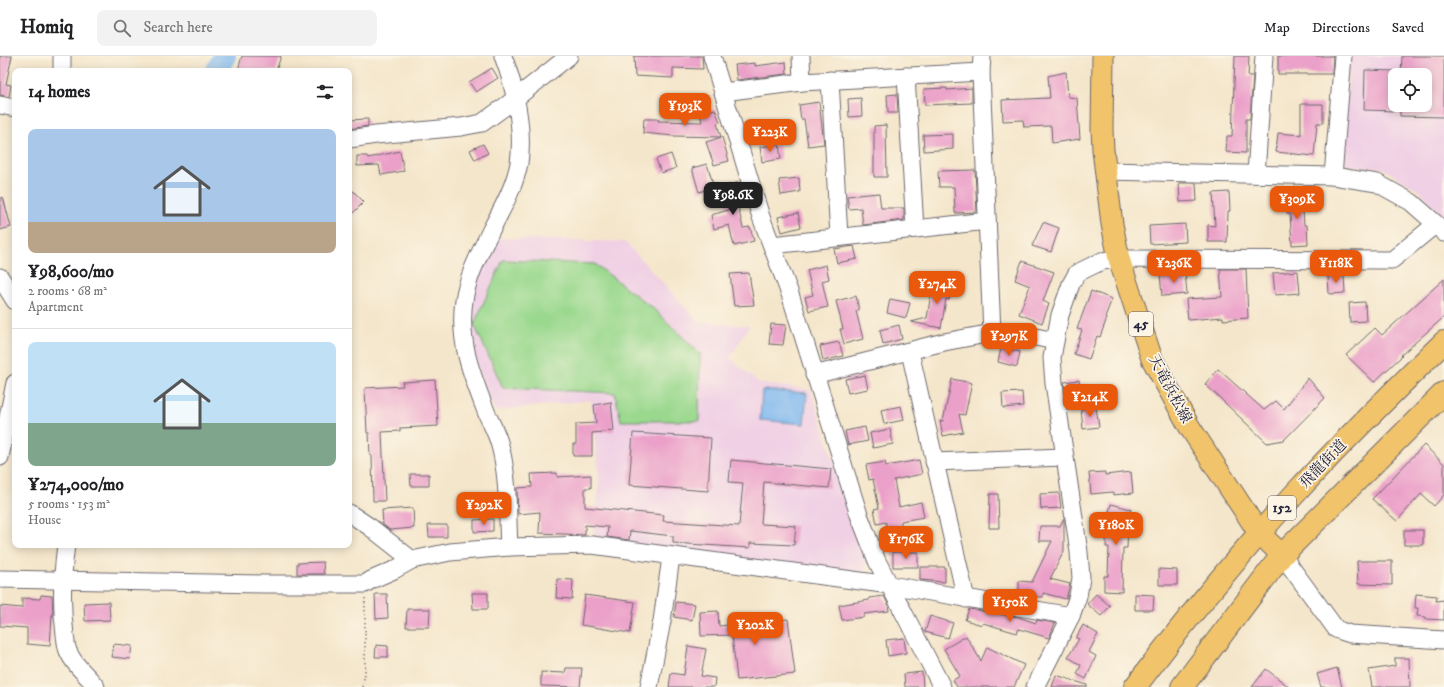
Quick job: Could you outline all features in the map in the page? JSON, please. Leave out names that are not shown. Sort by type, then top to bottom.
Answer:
[{"type":"highway","name":"飛龍街道","points":[[1135,687],[1259,533],[1297,491],[1444,342]]},
{"type":"highway","name":"152","points":[[1182,687],[1282,555],[1444,393]]},
{"type":"main road","name":"天竜浜松線","points":[[1103,56],[1102,129],[1105,171],[1112,224],[1119,259],[1152,359],[1190,426],[1259,533],[1282,555]]},
{"type":"street","points":[[62,56],[62,68]]},
{"type":"street","points":[[503,56],[515,98],[520,138],[518,167],[506,198],[468,282],[462,325],[468,361],[482,402],[499,441],[505,471],[509,547]]},
{"type":"street","points":[[352,139],[462,128],[482,122],[569,56]]},
{"type":"street","points":[[712,56],[761,217],[790,294],[814,375],[859,515],[877,561],[942,687]]},
{"type":"street","points":[[801,56],[802,82]]},
{"type":"street","points":[[1256,174],[1264,56]]},
{"type":"street","points":[[1333,176],[1343,56]]},
{"type":"street","points":[[724,92],[802,82],[906,76],[982,64],[992,333]]},
{"type":"street","points":[[906,76],[915,229]]},
{"type":"street","points":[[830,80],[839,237]]},
{"type":"street","points":[[0,105],[12,107]]},
{"type":"street","points":[[1035,687],[1071,616],[1078,596],[1081,578],[1081,566],[1064,457],[1052,358],[1060,316],[1071,284],[1077,273],[1102,261],[1119,259],[1392,260],[1440,228],[1411,202],[1377,183],[1333,176],[1105,171]]},
{"type":"street","points":[[772,245],[987,221]]},
{"type":"street","points":[[0,277],[12,295]]},
{"type":"street","points":[[814,375],[910,352],[944,342],[992,333],[1026,335],[1055,340]]},
{"type":"street","points":[[910,352],[966,598]]},
{"type":"street","points":[[0,457],[12,397]]},
{"type":"street","points":[[934,462],[1064,457]]},
{"type":"street","points":[[352,515],[412,560]]},
{"type":"street","points":[[0,579],[257,584],[365,584],[412,560],[450,552],[509,547],[592,545],[890,585],[1071,616]]},
{"type":"street","points":[[66,548],[62,580],[63,617],[68,652],[80,670],[96,687]]},
{"type":"street","points":[[1282,555],[1336,628],[1341,632],[1363,635],[1444,640]]},
{"type":"street","points":[[649,687],[662,622],[671,556]]},
{"type":"path","points":[[362,687],[365,674],[365,584]]},
{"type":"shaded area","points":[[1350,56],[1444,56],[1444,218],[1421,192],[1383,168],[1342,165]]},
{"type":"shaded area","points":[[495,238],[625,242],[698,321],[749,326],[730,358],[759,383],[811,390],[866,562],[865,576],[593,538],[599,480],[591,400],[495,411],[482,380],[472,345],[470,318],[475,281]]},
{"type":"green space","points":[[503,260],[595,264],[655,310],[700,354],[699,421],[621,421],[615,393],[503,388],[474,324]]},
{"type":"water","points":[[762,390],[807,393],[804,424],[760,420]]},
{"type":"building","points":[[0,56],[12,56],[6,84],[11,85],[9,97],[0,95]]},
{"type":"building","points":[[242,56],[281,56],[277,68],[239,68]]},
{"type":"building","points":[[634,56],[702,56],[703,69],[673,68],[673,78],[635,76]]},
{"type":"building","points":[[1235,56],[1249,56],[1248,76],[1253,76],[1250,119],[1246,119],[1246,153],[1226,152],[1227,136],[1232,136]]},
{"type":"building","points":[[1278,56],[1333,56],[1332,74],[1278,74]]},
{"type":"building","points":[[1402,56],[1444,56],[1444,117],[1400,116],[1400,112],[1432,112],[1432,68],[1401,68]]},
{"type":"building","points":[[786,62],[787,74],[737,80],[735,65],[755,63],[755,66]]},
{"type":"building","points":[[492,68],[498,78],[476,92],[469,82]]},
{"type":"building","points":[[1365,70],[1388,71],[1388,111],[1364,110]]},
{"type":"building","points":[[1066,72],[1068,97],[1077,98],[1080,139],[1052,143],[1051,126],[1024,127],[1023,120],[1003,121],[1002,100],[1050,98],[1048,76]]},
{"type":"building","points":[[947,88],[947,90],[972,88],[972,103],[925,105],[924,89]]},
{"type":"building","points":[[897,94],[898,113],[888,113],[887,95]]},
{"type":"building","points":[[861,98],[862,116],[849,117],[848,99]]},
{"type":"building","points":[[819,102],[824,144],[808,146],[804,119],[801,119],[799,105]]},
{"type":"building","points":[[1301,104],[1323,104],[1323,123],[1317,123],[1314,156],[1276,152],[1278,133],[1301,135]]},
{"type":"building","points":[[715,109],[720,122],[717,123],[721,137],[673,136],[643,133],[644,119],[659,119],[658,121],[702,122],[700,114]]},
{"type":"building","points":[[368,119],[368,126],[352,129],[352,120]]},
{"type":"building","points":[[886,125],[887,177],[874,177],[874,126]]},
{"type":"building","points":[[953,134],[953,149],[924,151],[923,135]]},
{"type":"building","points":[[722,137],[729,161],[714,165],[706,142]]},
{"type":"building","points":[[483,144],[488,153],[475,160],[470,150]]},
{"type":"building","points":[[779,144],[781,159],[762,162],[760,147]]},
{"type":"building","points":[[400,151],[404,171],[381,175],[379,165],[357,166],[357,156],[367,156],[368,158]]},
{"type":"building","points":[[671,154],[676,168],[661,173],[656,159]]},
{"type":"building","points":[[707,164],[714,187],[699,192],[692,168]]},
{"type":"building","points":[[975,170],[977,212],[955,213],[954,187],[939,187],[938,171]]},
{"type":"building","points":[[799,178],[800,192],[781,195],[779,180]]},
{"type":"building","points":[[740,182],[744,196],[736,198],[743,228],[750,227],[754,241],[734,246],[729,225],[714,229],[711,215],[729,210],[720,187]]},
{"type":"building","points":[[1179,183],[1196,183],[1197,201],[1180,202]]},
{"type":"building","points":[[352,190],[364,202],[352,214]]},
{"type":"building","points":[[1229,192],[1230,211],[1228,211],[1227,242],[1208,242],[1208,225],[1215,226],[1213,193]]},
{"type":"building","points":[[879,193],[881,208],[904,208],[904,220],[863,225],[861,208],[849,209],[847,196]]},
{"type":"building","points":[[1302,194],[1304,225],[1307,225],[1308,244],[1292,245],[1290,214],[1287,214],[1286,195]]},
{"type":"building","points":[[3,197],[11,227],[0,230],[0,198]]},
{"type":"building","points":[[798,213],[801,227],[782,232],[778,217]]},
{"type":"building","points":[[1043,222],[1059,228],[1051,252],[1032,246]]},
{"type":"building","points":[[1185,224],[1186,242],[1150,244],[1149,226]]},
{"type":"building","points":[[854,246],[857,259],[837,263],[834,249]]},
{"type":"building","points":[[1022,261],[1054,272],[1043,301],[1049,304],[1042,323],[1019,314],[1030,286],[1015,280]]},
{"type":"building","points":[[826,265],[829,279],[822,281],[828,307],[809,311],[805,297],[813,295],[807,270]]},
{"type":"building","points":[[1220,269],[1246,269],[1248,318],[1223,320],[1223,317],[1188,320],[1186,299],[1222,297]]},
{"type":"building","points":[[1298,271],[1300,293],[1275,295],[1273,273]]},
{"type":"building","points":[[1185,272],[1187,294],[1162,296],[1160,274]]},
{"type":"building","points":[[749,273],[754,305],[734,306],[730,274]]},
{"type":"building","points":[[1344,274],[1345,293],[1329,294],[1328,275]]},
{"type":"building","points":[[1444,279],[1444,317],[1401,355],[1402,356],[1374,382],[1346,355],[1375,328],[1382,335]]},
{"type":"building","points":[[933,281],[953,285],[949,300],[946,299],[941,328],[911,322],[927,318]]},
{"type":"building","points":[[1091,291],[1112,299],[1105,317],[1107,318],[1100,337],[1097,336],[1089,359],[1074,354],[1082,330],[1077,329]]},
{"type":"building","points":[[856,296],[859,310],[856,311],[863,339],[844,344],[840,329],[843,329],[836,301]]},
{"type":"building","points":[[890,299],[910,303],[906,318],[887,313]]},
{"type":"building","points":[[1365,302],[1366,321],[1350,322],[1349,303]]},
{"type":"building","points":[[771,324],[786,325],[783,345],[769,344]]},
{"type":"building","points":[[899,325],[902,339],[883,344],[880,330]]},
{"type":"building","points":[[839,342],[843,356],[823,361],[820,346]]},
{"type":"building","points":[[1001,348],[1020,352],[1017,367],[998,362]]},
{"type":"building","points":[[1218,369],[1264,410],[1276,401],[1284,409],[1308,378],[1325,398],[1284,440],[1267,443],[1205,384]]},
{"type":"building","points":[[865,375],[868,389],[848,393],[845,379]]},
{"type":"building","points":[[952,379],[972,383],[965,415],[959,414],[963,432],[943,436],[940,421],[943,421]]},
{"type":"building","points":[[435,380],[438,426],[400,428],[400,431],[382,432],[385,501],[373,501],[372,456],[370,456],[369,433],[367,433],[365,388],[403,386],[402,382]]},
{"type":"building","points":[[1079,380],[1081,400],[1067,402],[1064,382]]},
{"type":"building","points":[[1022,392],[1023,406],[1003,408],[1002,393]]},
{"type":"building","points":[[611,402],[614,431],[592,433],[592,456],[573,456],[573,444],[576,444],[576,424],[596,423],[594,405]]},
{"type":"building","points":[[901,406],[904,420],[884,424],[881,410]]},
{"type":"building","points":[[1096,407],[1099,427],[1083,429],[1081,409]]},
{"type":"building","points":[[865,427],[868,441],[848,445],[845,431]]},
{"type":"building","points":[[890,429],[893,444],[873,448],[870,433]]},
{"type":"building","points":[[633,433],[711,438],[708,491],[629,485]]},
{"type":"building","points":[[1424,445],[1444,464],[1444,495],[1434,506],[1421,494],[1397,521],[1372,499]]},
{"type":"building","points":[[731,460],[831,469],[829,488],[764,482],[761,524],[796,526],[794,545],[750,543],[750,548],[673,543],[673,536],[630,531],[629,540],[607,537],[608,527],[585,525],[585,535],[539,533],[540,512],[518,514],[517,488],[532,487],[531,474],[557,473],[557,477],[591,475],[591,488],[585,488],[585,507],[664,515],[663,521],[739,526],[743,483],[729,482]]},
{"type":"building","points":[[919,460],[922,474],[894,480],[899,507],[921,502],[924,517],[901,521],[901,546],[887,546],[886,522],[877,524],[874,509],[879,508],[873,479],[869,480],[866,465],[885,462],[886,466]]},
{"type":"building","points":[[1105,472],[1105,475],[1131,472],[1133,493],[1113,495],[1113,492],[1091,494],[1089,473]]},
{"type":"building","points":[[410,474],[429,474],[429,486],[411,486]]},
{"type":"building","points":[[1059,493],[1061,508],[1041,509],[1040,494]]},
{"type":"building","points":[[990,494],[998,494],[999,528],[989,528]]},
{"type":"building","points":[[1111,504],[1131,509],[1128,525],[1127,548],[1123,548],[1122,592],[1104,591],[1104,576],[1108,576],[1109,547],[1106,547],[1107,520]]},
{"type":"building","points":[[413,508],[414,528],[390,530],[383,525],[382,510]]},
{"type":"building","points":[[1064,518],[1064,551],[1050,579],[1070,584],[1066,599],[1043,593],[1043,597],[1019,597],[1019,581],[1032,582],[1052,541],[1039,541],[1040,526],[1060,526]]},
{"type":"building","points":[[493,519],[493,531],[474,532],[474,520]]},
{"type":"building","points":[[428,525],[447,525],[447,537],[429,537]]},
{"type":"building","points":[[1404,530],[1423,530],[1423,545],[1404,545]]},
{"type":"building","points":[[893,552],[918,552],[918,567],[893,567]]},
{"type":"building","points":[[1357,561],[1392,561],[1392,585],[1358,584]]},
{"type":"building","points":[[323,562],[324,574],[297,574],[297,563]]},
{"type":"building","points":[[920,567],[945,567],[945,582],[920,580]]},
{"type":"building","points":[[1159,569],[1177,570],[1177,585],[1159,585]]},
{"type":"building","points":[[557,579],[573,580],[572,599],[556,598]]},
{"type":"building","points":[[472,593],[488,593],[488,609],[473,609]]},
{"type":"building","points":[[375,594],[387,594],[388,618],[376,619]]},
{"type":"building","points":[[1096,594],[1110,606],[1101,616],[1087,604]]},
{"type":"building","points":[[1135,594],[1154,595],[1153,610],[1135,610]]},
{"type":"building","points":[[1416,594],[1437,596],[1436,601],[1444,600],[1444,620],[1426,619],[1426,617],[1417,616],[1418,608],[1415,608]]},
{"type":"building","points":[[41,595],[52,596],[53,616],[52,615],[50,646],[27,644],[27,628],[0,626],[0,606],[22,608],[22,598],[40,599]]},
{"type":"building","points":[[585,595],[635,602],[630,633],[581,625]]},
{"type":"building","points":[[884,596],[888,604],[889,611],[864,614],[864,617],[842,620],[839,605]]},
{"type":"building","points":[[109,602],[110,620],[85,621],[84,603]]},
{"type":"building","points":[[676,602],[695,604],[692,620],[674,617]]},
{"type":"building","points":[[407,609],[430,609],[429,627],[406,627]]},
{"type":"building","points":[[969,609],[1018,617],[1036,623],[1037,620],[1055,623],[1049,638],[1019,629],[1017,633],[983,623],[982,625],[965,620]]},
{"type":"building","points":[[718,611],[719,626],[788,619],[795,674],[737,680],[732,635],[701,636],[700,612]]},
{"type":"building","points":[[930,616],[953,623],[948,638],[925,632]]},
{"type":"building","points":[[1083,625],[1098,634],[1089,652],[1096,656],[1086,679],[1077,674],[1081,665],[1068,657],[1079,639],[1076,638]]},
{"type":"building","points":[[966,636],[981,661],[987,647],[1024,665],[1014,687],[957,687],[953,680],[960,676],[944,649]]},
{"type":"building","points":[[904,638],[906,653],[888,656],[886,640]]},
{"type":"building","points":[[114,644],[132,646],[130,659],[112,657]]},
{"type":"building","points":[[376,645],[388,646],[388,657],[375,657]]},
{"type":"building","points":[[688,646],[706,649],[701,676],[715,678],[714,687],[669,687],[671,673],[684,675]]},
{"type":"building","points":[[1395,658],[1409,658],[1410,687],[1372,687],[1369,670],[1395,666]]},
{"type":"building","points":[[566,668],[582,668],[580,687],[541,686],[541,672],[565,673]]},
{"type":"building","points":[[1337,668],[1342,687],[1321,687],[1317,674]]},
{"type":"building","points":[[1266,669],[1289,687],[1252,687]]},
{"type":"building","points":[[922,672],[923,687],[905,687],[904,674]]},
{"type":"building","points":[[1056,675],[1087,685],[1087,687],[1052,687]]},
{"type":"waterway","points":[[218,68],[225,56]]}]
